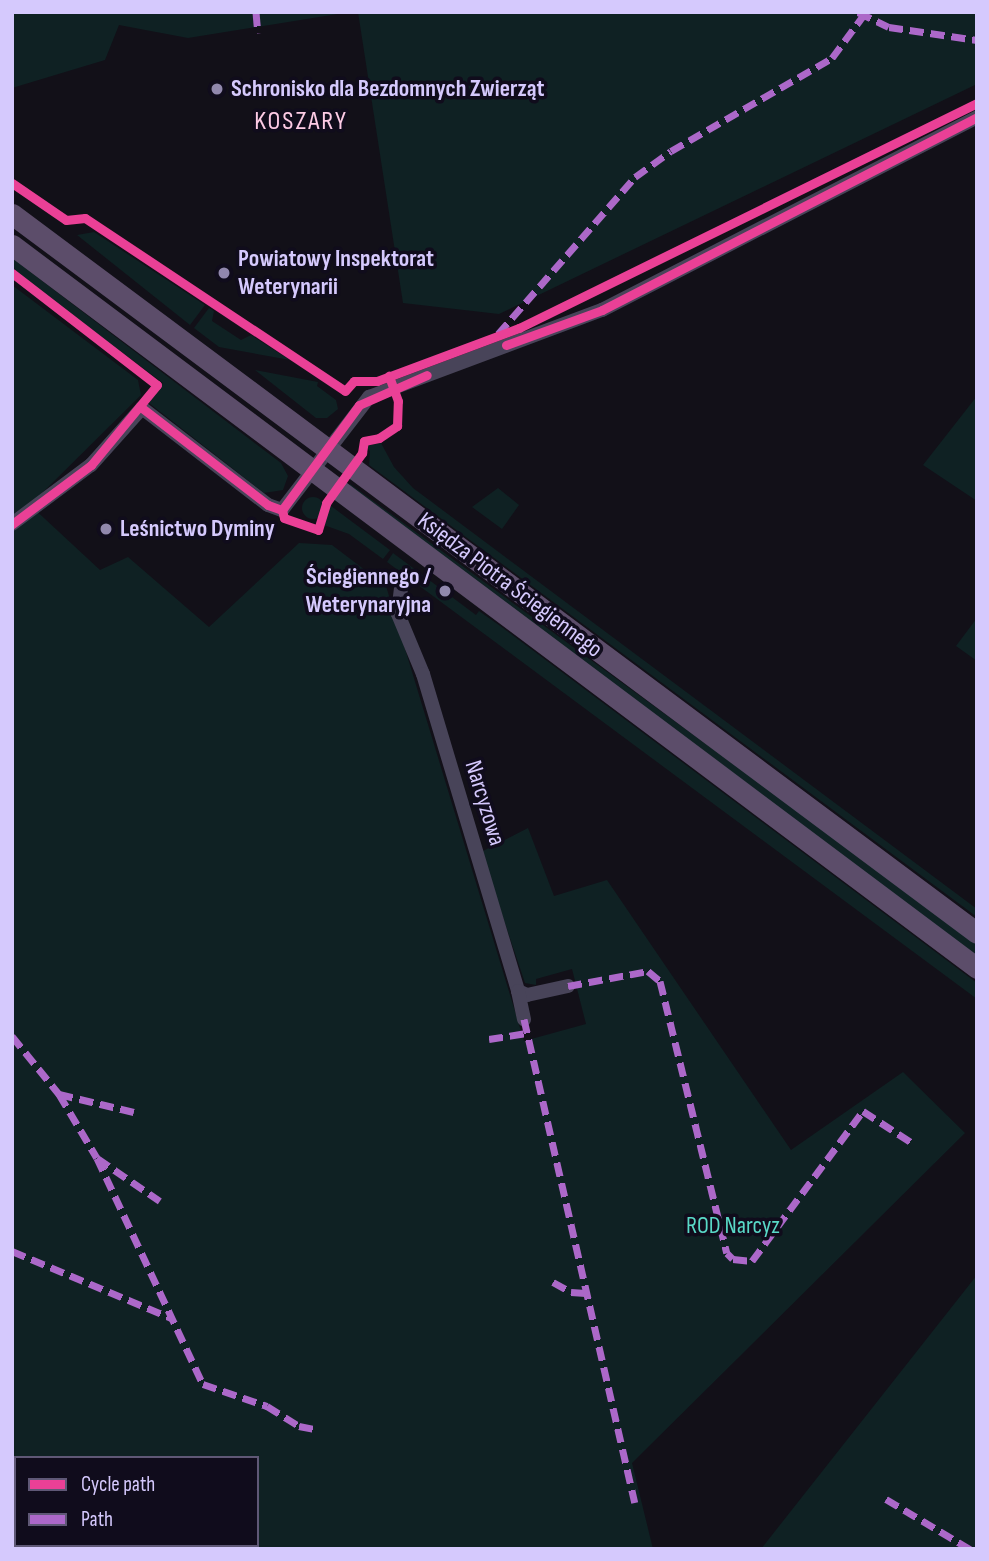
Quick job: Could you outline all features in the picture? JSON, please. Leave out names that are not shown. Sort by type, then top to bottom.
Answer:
[{"type":"main road","name":"Księdza Piotra Ściegiennego","points":[[12,214],[977,933]]},
{"type":"main road","name":"Księdza Piotra Ściegiennego","points":[[12,245],[977,968]]},
{"type":"street","points":[[12,524],[56,494],[91,465],[142,408],[274,508],[282,510],[325,449],[369,397],[601,310],[977,117]]},
{"type":"street","name":"Narcyzowa","points":[[402,580],[398,614],[423,674],[518,991],[524,1019]]},
{"type":"street","points":[[518,991],[527,995],[568,986]]},
{"type":"green space","points":[[12,12],[350,12],[188,38],[119,25],[105,60],[12,88]]},
{"type":"green space","points":[[358,12],[977,12],[977,84],[499,314],[403,303]]},
{"type":"green space","points":[[94,232],[205,305],[190,325],[77,235]]},
{"type":"green space","points":[[12,258],[281,463],[288,476],[283,490],[264,493],[149,403],[163,383],[12,270]]},
{"type":"green space","name":"ROD Narcyz","points":[[12,285],[138,380],[141,395],[30,505],[100,570],[128,557],[209,627],[299,543],[332,545],[386,586],[524,1041],[586,1024],[572,969],[536,979],[536,985],[525,983],[481,852],[528,828],[554,896],[607,880],[791,1150],[903,1072],[965,1133],[632,1463],[653,1549],[12,1549]]},
{"type":"green space","points":[[209,308],[214,311],[212,321],[241,340],[251,335],[290,360],[219,347],[194,328]]},
{"type":"green space","points":[[255,370],[318,382],[317,386],[336,400],[338,409],[327,418],[316,418]]},
{"type":"green space","points":[[977,396],[977,501],[923,465]]},
{"type":"green space","points":[[381,443],[394,467],[413,488],[977,909],[977,917],[369,465],[370,451],[365,446]]},
{"type":"green space","points":[[350,484],[977,942],[977,957],[349,486]]},
{"type":"green space","points":[[498,488],[519,505],[502,529],[472,507]]},
{"type":"green space","points":[[313,497],[321,500],[324,508],[321,516],[313,519],[305,516],[302,508],[305,500]]},
{"type":"green space","points":[[327,503],[390,550],[383,559],[349,534],[321,524]]},
{"type":"green space","points":[[393,553],[476,615],[479,611],[503,628],[977,983],[977,999],[387,562]]},
{"type":"green space","points":[[977,618],[977,661],[956,646]]},
{"type":"green space","points":[[977,1275],[977,1549],[761,1549]]},
{"type":"marked path","points":[[256,12],[258,33]]},
{"type":"marked path","points":[[858,12],[889,27],[977,40]]},
{"type":"marked path","points":[[498,334],[635,177],[671,151],[832,58],[866,12]]},
{"type":"marked path","points":[[568,986],[648,971],[660,981],[727,1253],[733,1259],[752,1261],[863,1111],[911,1142]]},
{"type":"marked path","points":[[524,1019],[635,1502]]},
{"type":"marked path","points":[[489,1039],[527,1033]]},
{"type":"marked path","points":[[12,1036],[59,1094],[97,1158],[160,1201]]},
{"type":"marked path","points":[[59,1094],[134,1112]]},
{"type":"marked path","points":[[97,1158],[203,1384],[267,1406],[299,1426],[314,1429]]},
{"type":"marked path","points":[[12,1251],[171,1318]]},
{"type":"marked path","points":[[553,1282],[571,1292],[586,1293]]},
{"type":"marked path","points":[[886,1499],[970,1549]]},
{"type":"cycle path","points":[[12,183],[66,220],[85,218],[345,391],[354,381],[377,381],[519,328],[977,103]]},
{"type":"cycle path","points":[[506,345],[602,310],[977,117]]},
{"type":"cycle path","points":[[12,273],[157,385],[91,465],[12,524]]},
{"type":"cycle path","points":[[282,510],[359,405],[427,375]]},
{"type":"cycle path","points":[[142,408],[268,505],[282,510],[284,518],[318,530],[326,503],[362,453],[364,441],[379,438],[397,426],[398,401],[389,376]]},
{"type":"place","name":"Schronisko dla Bezdomnych Zwierząt","points":[[217,89]]},
{"type":"place","name":"Powiatowy Inspektorat Weterynarii","points":[[224,273]]},
{"type":"place","name":"Leśnictwo Dyminy","points":[[106,529]]},
{"type":"place","name":"Ściegiennego / Weterynaryjna","points":[[445,591]]},
{"type":"district","name":"KOSZARY","points":[[301,122]]}]
